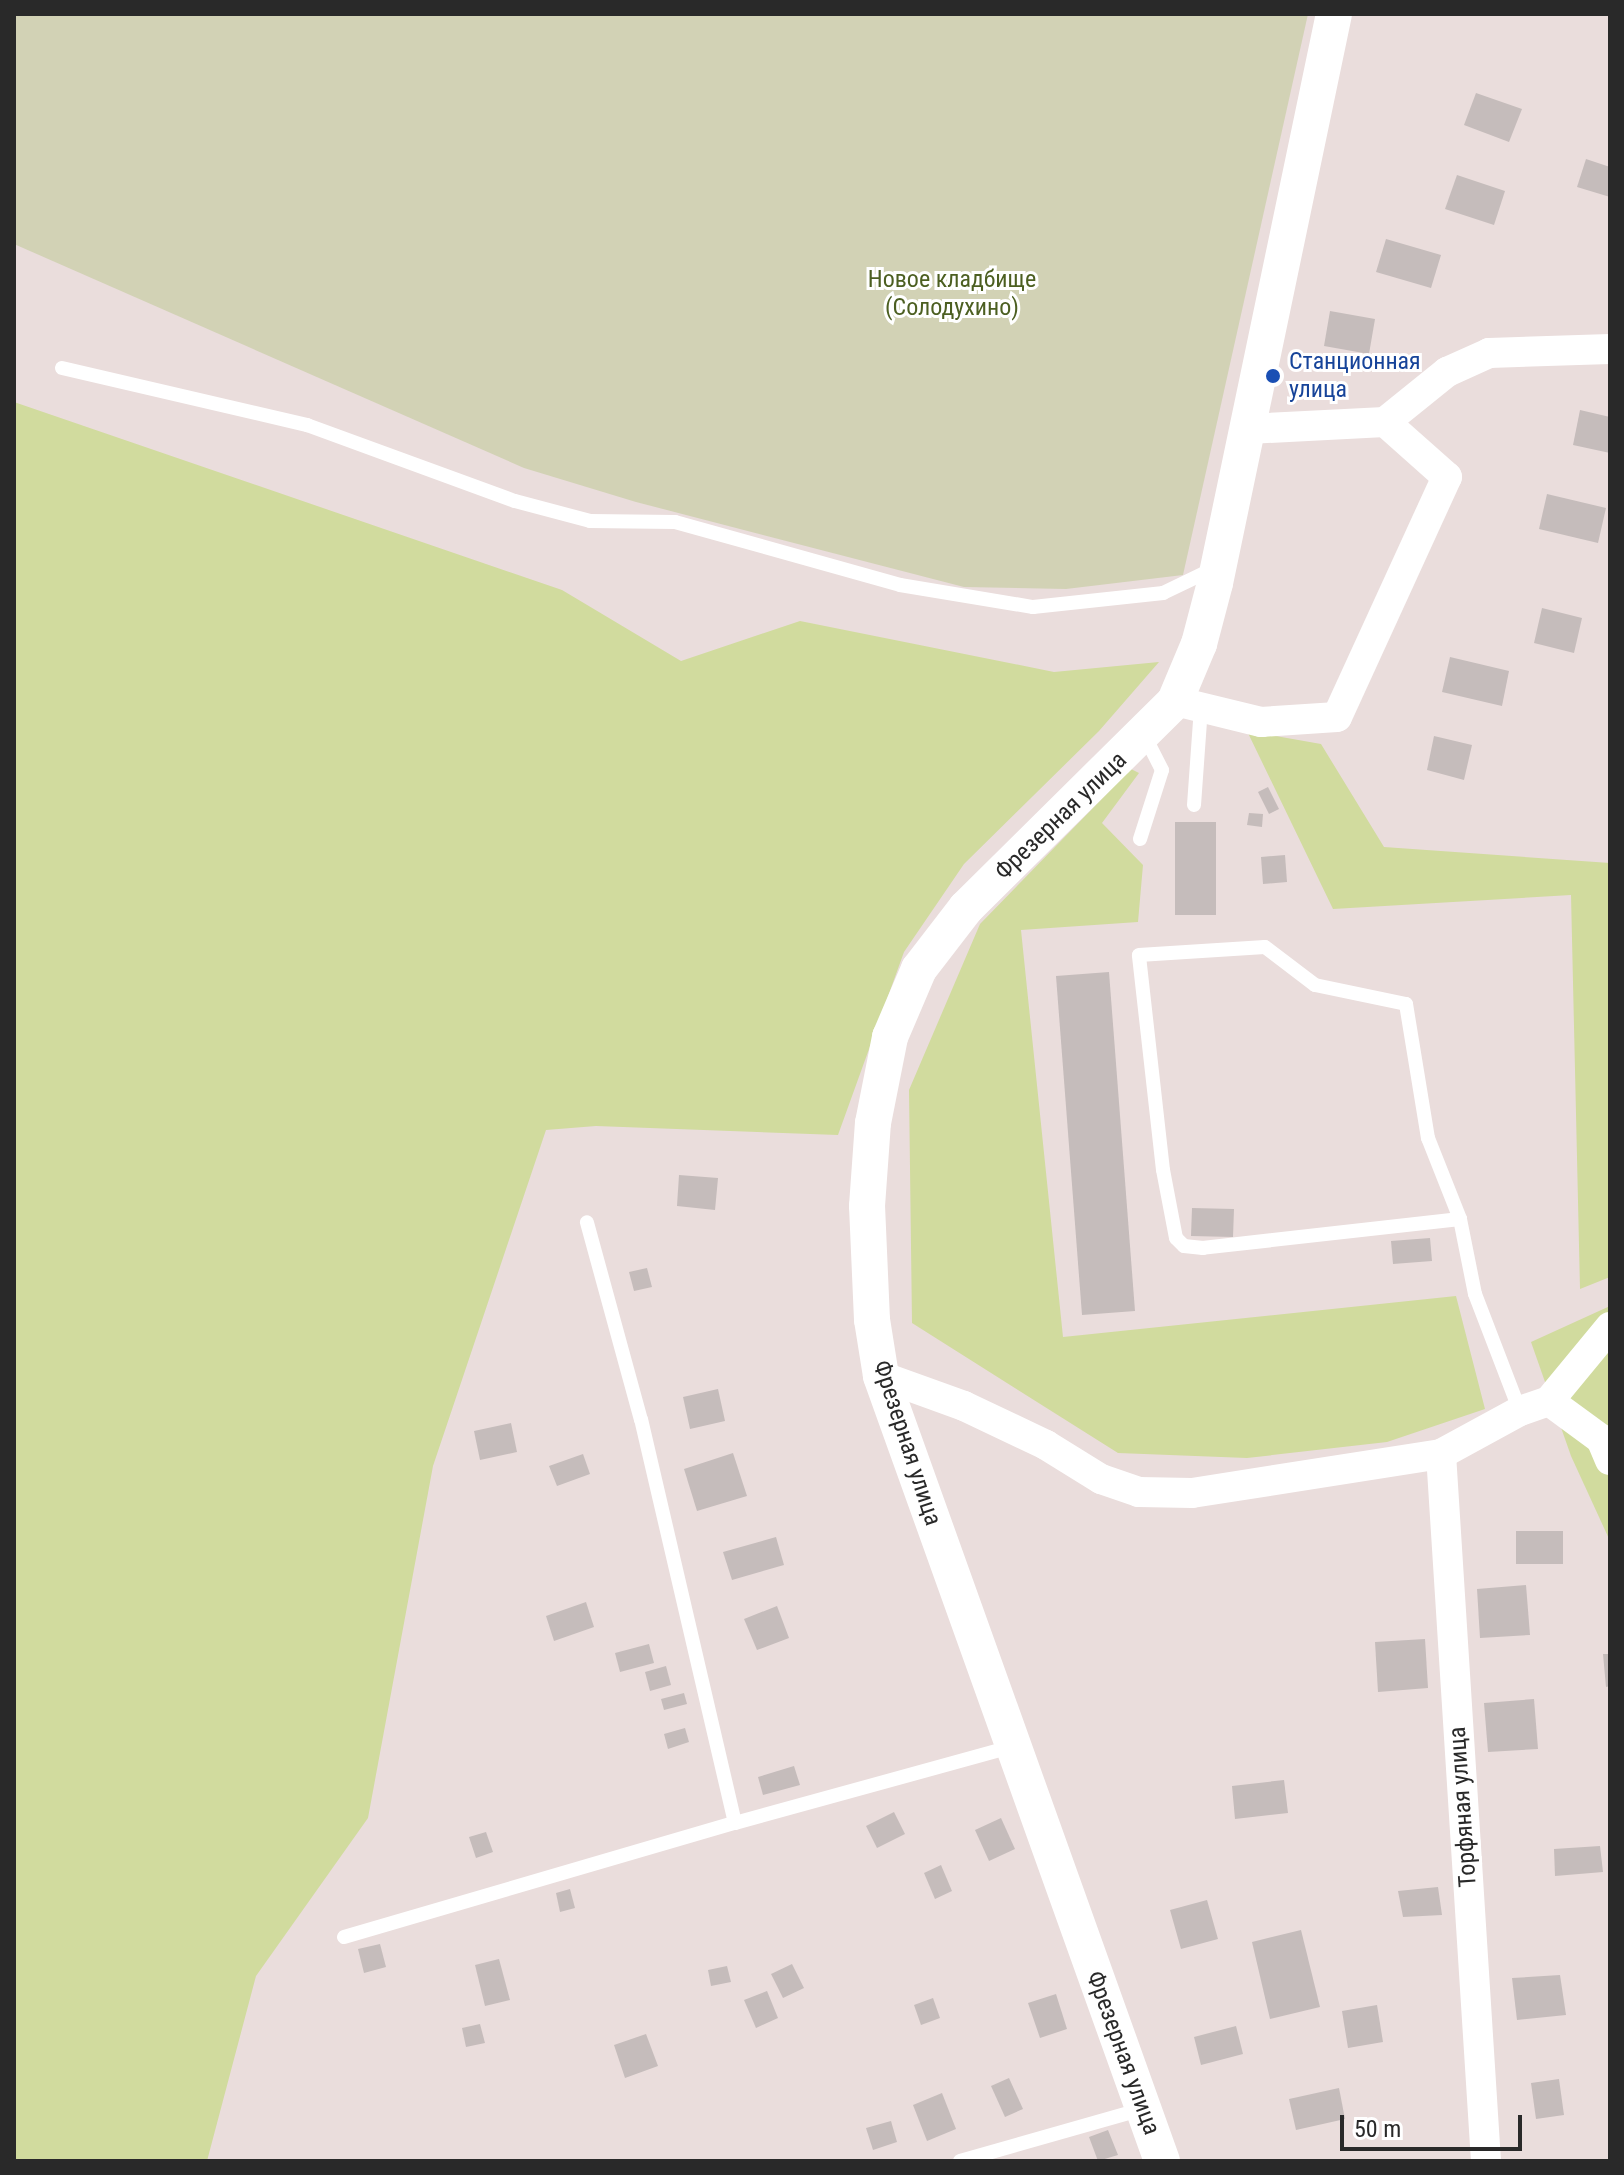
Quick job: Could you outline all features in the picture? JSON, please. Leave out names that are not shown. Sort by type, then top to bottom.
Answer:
[{"type":"street","points":[[1334,14],[1188,704],[1261,722],[1337,717],[1447,477],[1385,422]]},
{"type":"street","points":[[1248,429],[1385,422],[1447,372],[1489,353],[1610,349]]},
{"type":"street","name":"Фрезерная улица","points":[[1162,2161],[1011,1747],[881,1376],[872,1320],[867,1206],[873,1123],[890,1037],[919,969],[966,908],[1145,736],[1188,704]]},
{"type":"street","points":[[881,1376],[964,1406],[1046,1445],[1101,1479],[1139,1492],[1192,1493],[1441,1454],[1520,1411],[1549,1401],[1610,1327]]},
{"type":"street","points":[[1549,1401],[1601,1439],[1610,1460]]},
{"type":"street","name":"Торфяная улица","points":[[1441,1454],[1486,2161]]},
{"type":"lane","points":[[62,368],[307,425],[515,501],[590,521],[675,522],[900,585],[1033,607],[1163,593],[1219,566]]},
{"type":"lane","points":[[1188,704],[1194,805]]},
{"type":"lane","points":[[1140,839],[1162,770],[1145,736]]},
{"type":"lane","points":[[1460,1219],[1203,1248],[1184,1246],[1176,1238],[1163,1170],[1139,955],[1265,947],[1315,985],[1406,1004],[1428,1138],[1460,1219],[1475,1294],[1520,1411]]},
{"type":"lane","points":[[587,1222],[641,1420],[735,1823]]},
{"type":"lane","points":[[344,1937],[735,1823],[1011,1747]]},
{"type":"lane","points":[[960,2161],[1143,2109]]},
{"type":"green space","name":"Новое кладбище (Солодухино)","points":[[14,14],[1308,14],[1183,575],[1066,589],[964,587],[636,502],[524,468],[14,244]]},
{"type":"green space","points":[[14,402],[562,590],[681,661],[800,621],[1054,672],[1159,662],[1099,731],[964,864],[904,952],[838,1135],[596,1126],[546,1130],[433,1466],[368,1818],[256,1976],[207,2161],[14,2161]]},
{"type":"green space","points":[[1247,731],[1321,744],[1384,847],[1610,863],[1610,1277],[1580,1289],[1571,895],[1333,909]]},
{"type":"green space","points":[[1131,769],[1139,773],[1102,823],[1143,865],[1138,922],[1021,930],[1063,1337],[1456,1296],[1485,1409],[1387,1442],[1247,1458],[1118,1453],[912,1323],[909,1090],[980,924]]},
{"type":"green space","points":[[1610,1306],[1610,1541],[1571,1456],[1531,1342]]},
{"type":"building","points":[[1476,93],[1522,109],[1509,142],[1464,125]]},
{"type":"building","points":[[1586,159],[1610,167],[1610,197],[1577,187]]},
{"type":"building","points":[[1457,175],[1505,191],[1494,225],[1445,209]]},
{"type":"building","points":[[1386,239],[1441,255],[1431,288],[1376,272]]},
{"type":"building","points":[[1330,311],[1375,319],[1369,354],[1324,346]]},
{"type":"building","points":[[1580,410],[1610,417],[1610,453],[1573,445]]},
{"type":"building","points":[[1547,494],[1606,508],[1598,543],[1539,529]]},
{"type":"building","points":[[1542,608],[1582,618],[1574,653],[1534,643]]},
{"type":"building","points":[[1450,657],[1509,671],[1502,706],[1442,692]]},
{"type":"building","points":[[1434,736],[1472,745],[1464,780],[1427,770]]},
{"type":"building","points":[[1268,787],[1279,809],[1269,814],[1258,792]]},
{"type":"building","points":[[1249,813],[1263,814],[1262,827],[1247,825]]},
{"type":"building","points":[[1175,822],[1216,822],[1216,915],[1175,915]]},
{"type":"building","points":[[1285,855],[1287,882],[1263,884],[1261,857]]},
{"type":"building","points":[[1109,972],[1135,1311],[1082,1315],[1056,976]]},
{"type":"building","points":[[679,1175],[718,1178],[715,1210],[677,1206]]},
{"type":"building","points":[[1192,1208],[1234,1209],[1233,1237],[1191,1236]]},
{"type":"building","points":[[1430,1238],[1432,1261],[1393,1264],[1391,1241]]},
{"type":"building","points":[[647,1268],[652,1287],[634,1291],[629,1272]]},
{"type":"building","points":[[718,1389],[725,1421],[690,1429],[683,1397]]},
{"type":"building","points":[[511,1423],[517,1452],[480,1460],[474,1431]]},
{"type":"building","points":[[733,1453],[747,1496],[697,1511],[684,1469]]},
{"type":"building","points":[[583,1454],[590,1474],[557,1486],[549,1466]]},
{"type":"building","points":[[1516,1531],[1563,1531],[1563,1564],[1516,1564]]},
{"type":"building","points":[[776,1537],[784,1565],[732,1580],[723,1552]]},
{"type":"building","points":[[1526,1585],[1530,1635],[1480,1638],[1477,1589]]},
{"type":"building","points":[[586,1602],[594,1627],[554,1641],[546,1616]]},
{"type":"building","points":[[777,1606],[789,1638],[757,1650],[744,1619]]},
{"type":"building","points":[[1425,1639],[1428,1688],[1378,1692],[1375,1642]]},
{"type":"building","points":[[649,1644],[654,1663],[620,1672],[615,1653]]},
{"type":"building","points":[[1603,1654],[1610,1654],[1610,1686],[1606,1687]]},
{"type":"building","points":[[666,1666],[671,1685],[650,1691],[645,1672]]},
{"type":"building","points":[[684,1693],[687,1704],[664,1710],[661,1699]]},
{"type":"building","points":[[1534,1699],[1538,1749],[1488,1752],[1484,1703]]},
{"type":"building","points":[[685,1728],[689,1742],[668,1749],[664,1734]]},
{"type":"building","points":[[794,1766],[800,1785],[763,1795],[758,1777]]},
{"type":"building","points":[[1284,1780],[1288,1813],[1235,1819],[1232,1786]]},
{"type":"building","points":[[894,1812],[905,1834],[877,1848],[866,1826]]},
{"type":"building","points":[[1001,1818],[1015,1849],[989,1861],[975,1830]]},
{"type":"building","points":[[486,1832],[493,1852],[476,1858],[469,1837]]},
{"type":"building","points":[[1600,1846],[1603,1872],[1555,1876],[1554,1849]]},
{"type":"building","points":[[941,1865],[952,1891],[935,1899],[924,1873]]},
{"type":"building","points":[[1438,1887],[1442,1915],[1403,1917],[1398,1891]]},
{"type":"building","points":[[570,1889],[575,1908],[560,1912],[556,1893]]},
{"type":"building","points":[[1207,1900],[1218,1939],[1181,1949],[1170,1910]]},
{"type":"building","points":[[1301,1930],[1320,2007],[1270,2019],[1252,1942]]},
{"type":"building","points":[[380,1944],[386,1967],[364,1973],[358,1949]]},
{"type":"building","points":[[499,1959],[510,2000],[485,2006],[475,1965]]},
{"type":"building","points":[[792,1964],[804,1988],[783,1998],[771,1974]]},
{"type":"building","points":[[727,1966],[731,1982],[711,1986],[708,1970]]},
{"type":"building","points":[[1560,1975],[1566,2015],[1517,2020],[1512,1978]]},
{"type":"building","points":[[767,1991],[778,2018],[756,2028],[744,2000]]},
{"type":"building","points":[[1056,1994],[1067,2029],[1040,2038],[1028,2003]]},
{"type":"building","points":[[933,1998],[940,2018],[921,2025],[914,2005]]},
{"type":"building","points":[[1377,2005],[1383,2042],[1348,2048],[1342,2011]]},
{"type":"building","points":[[480,2024],[485,2043],[466,2047],[462,2028]]},
{"type":"building","points":[[1236,2026],[1243,2054],[1201,2065],[1194,2037]]},
{"type":"building","points":[[646,2034],[658,2066],[625,2078],[614,2045]]},
{"type":"building","points":[[1009,2078],[1023,2109],[1005,2117],[991,2086]]},
{"type":"building","points":[[1559,2079],[1564,2115],[1536,2119],[1531,2083]]},
{"type":"building","points":[[1339,2088],[1345,2119],[1296,2130],[1289,2099]]},
{"type":"building","points":[[942,2093],[956,2129],[927,2141],[913,2105]]},
{"type":"building","points":[[891,2121],[897,2142],[873,2150],[866,2128]]},
{"type":"building","points":[[1108,2130],[1118,2155],[1098,2161],[1089,2137]]},
{"type":"place","name":"Станционная улица","points":[[1273,376]]}]
